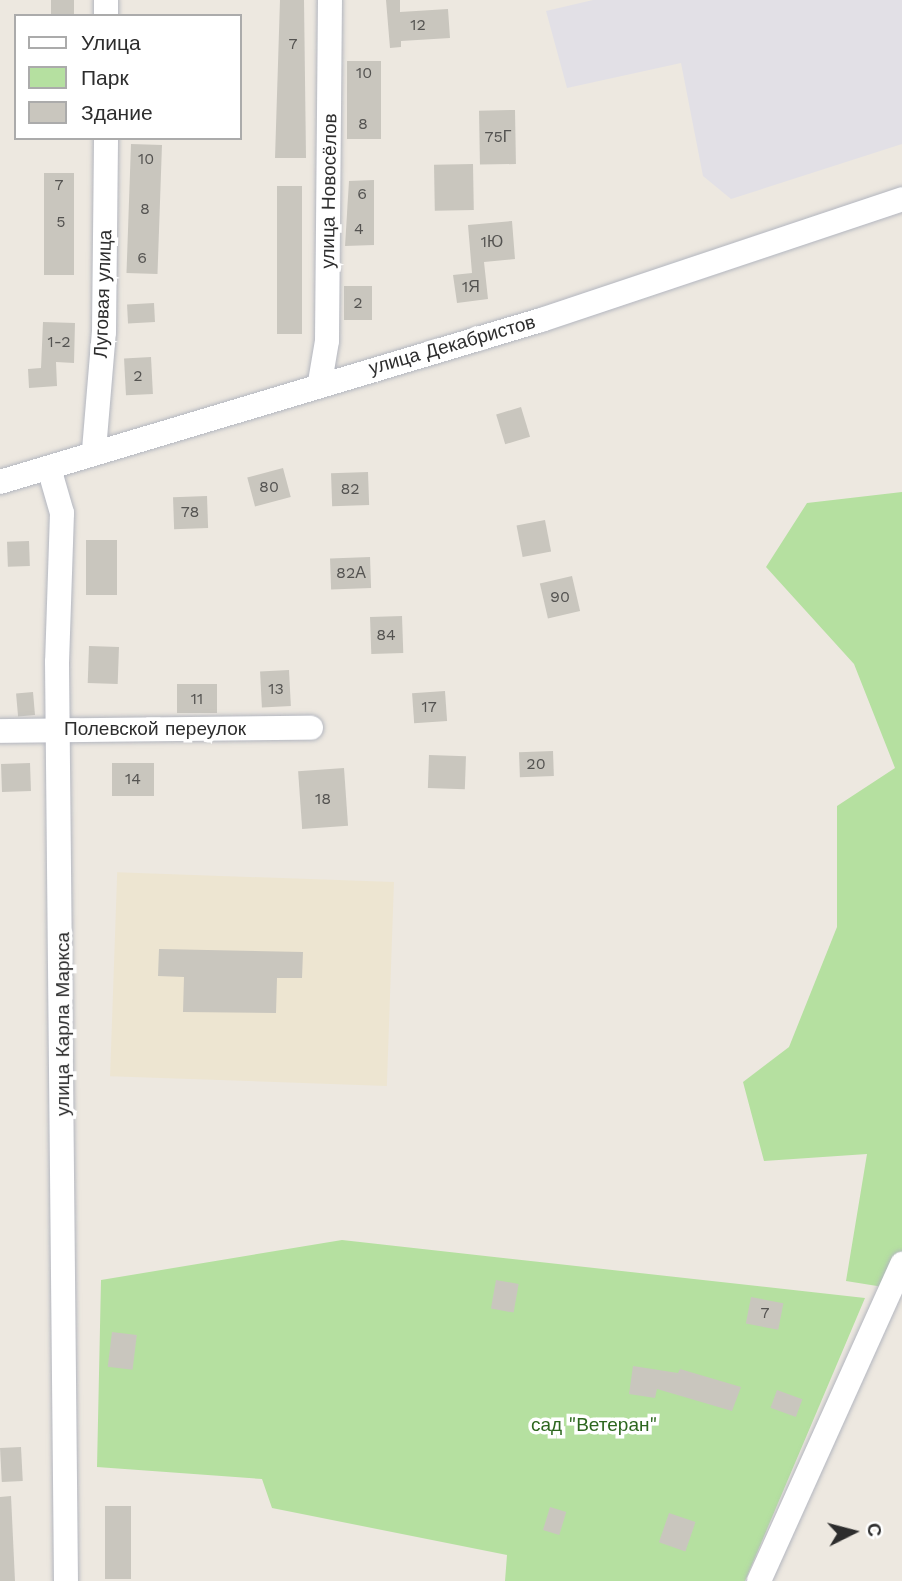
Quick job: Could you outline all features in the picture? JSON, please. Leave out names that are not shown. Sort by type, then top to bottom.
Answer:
[{"type":"street","name":"улица Новосёлов","points":[[320,382],[327,341],[330,0]]},
{"type":"street","name":"Луговая улица","points":[[94,450],[104,332],[106,140]]},
{"type":"street","name":"улица Декабристов","points":[[0,482],[50,468],[94,450],[320,382],[541,320],[902,199]]},
{"type":"street","name":"улица Карла Маркса","points":[[50,468],[62,513],[60,730],[66,1581]]},
{"type":"street","name":"Полевской переулок","points":[[0,731],[311,728]]},
{"type":"street","points":[[759,1581],[902,1264]]},
{"type":"shaded area","points":[[593,0],[902,0],[902,144],[731,199],[703,176],[681,63],[567,88],[546,11]]},
{"type":"shaded area","points":[[117,872],[394,882],[387,1086],[110,1076]]},
{"type":"green space","points":[[902,492],[902,1290],[846,1281],[867,1154],[764,1161],[743,1082],[789,1047],[837,927],[837,806],[895,768],[854,664],[766,567],[807,503]]},
{"type":"green space","name":"сад \"Ветеран\"","points":[[342,1240],[865,1298],[745,1581],[505,1581],[507,1555],[272,1508],[262,1479],[97,1467],[101,1280]]},
{"type":"building","points":[[51,0],[74,0],[74,14],[51,14]]},
{"type":"building","points":[[280,0],[304,0],[306,158],[275,158]]},
{"type":"building","points":[[386,0],[400,0],[400,12],[448,9],[450,38],[401,41],[401,47],[390,48]]},
{"type":"building","points":[[347,61],[381,61],[381,139],[347,139]]},
{"type":"building","points":[[515,110],[516,164],[480,165],[479,111]]},
{"type":"building","points":[[131,144],[162,145],[157,274],[126,273]]},
{"type":"building","points":[[473,164],[474,210],[435,211],[434,165]]},
{"type":"building","points":[[44,173],[74,173],[74,275],[44,275]]},
{"type":"building","points":[[374,180],[374,245],[345,246],[349,181]]},
{"type":"building","points":[[277,186],[302,186],[302,334],[277,334]]},
{"type":"building","points":[[512,221],[515,259],[484,262],[488,299],[457,303],[453,275],[472,273],[468,225]]},
{"type":"building","points":[[344,286],[372,286],[372,320],[344,320]]},
{"type":"building","points":[[154,303],[155,322],[128,323],[127,304]]},
{"type":"building","points":[[43,322],[75,323],[74,363],[56,362],[57,386],[29,388],[28,369],[41,368]]},
{"type":"building","points":[[151,357],[153,394],[126,395],[124,358]]},
{"type":"building","points":[[521,407],[530,437],[505,444],[496,415]]},
{"type":"building","points":[[283,468],[291,497],[255,507],[247,478]]},
{"type":"building","points":[[368,472],[369,505],[332,506],[331,473]]},
{"type":"building","points":[[207,496],[208,528],[174,529],[173,497]]},
{"type":"building","points":[[545,520],[551,551],[523,557],[517,526]]},
{"type":"building","points":[[86,540],[117,540],[117,595],[86,595]]},
{"type":"building","points":[[29,541],[30,566],[8,567],[7,542]]},
{"type":"building","points":[[370,557],[371,588],[331,589],[330,558]]},
{"type":"building","points":[[572,576],[580,611],[548,619],[540,583]]},
{"type":"building","points":[[402,616],[403,653],[371,654],[370,617]]},
{"type":"building","points":[[89,646],[119,647],[118,684],[88,683]]},
{"type":"building","points":[[289,670],[291,706],[262,707],[260,672]]},
{"type":"building","points":[[177,684],[217,684],[217,713],[177,713]]},
{"type":"building","points":[[445,691],[447,721],[414,723],[412,693]]},
{"type":"building","points":[[33,692],[35,715],[18,716],[16,693]]},
{"type":"building","points":[[553,751],[554,776],[520,777],[519,752]]},
{"type":"building","points":[[429,755],[466,756],[465,789],[428,788]]},
{"type":"building","points":[[30,763],[31,791],[2,792],[1,764]]},
{"type":"building","points":[[112,763],[154,763],[154,796],[112,796]]},
{"type":"building","points":[[344,768],[348,826],[302,829],[298,771]]},
{"type":"building","points":[[159,949],[303,952],[302,978],[277,978],[276,1013],[183,1012],[184,977],[158,976]]},
{"type":"building","points":[[496,1280],[519,1284],[514,1313],[491,1309]]},
{"type":"building","points":[[751,1297],[783,1303],[778,1330],[746,1324]]},
{"type":"building","points":[[112,1332],[137,1335],[133,1370],[108,1367]]},
{"type":"building","points":[[633,1366],[678,1373],[680,1369],[741,1387],[732,1411],[657,1389],[655,1398],[629,1394]]},
{"type":"building","points":[[777,1390],[802,1399],[796,1417],[771,1408]]},
{"type":"building","points":[[21,1447],[23,1481],[2,1482],[0,1448]]},
{"type":"building","points":[[11,1496],[15,1581],[0,1581],[0,1497]]},
{"type":"building","points":[[105,1506],[131,1506],[131,1579],[105,1579]]},
{"type":"building","points":[[550,1507],[566,1512],[559,1535],[543,1530]]},
{"type":"building","points":[[669,1513],[695,1522],[685,1551],[659,1542]]}]
